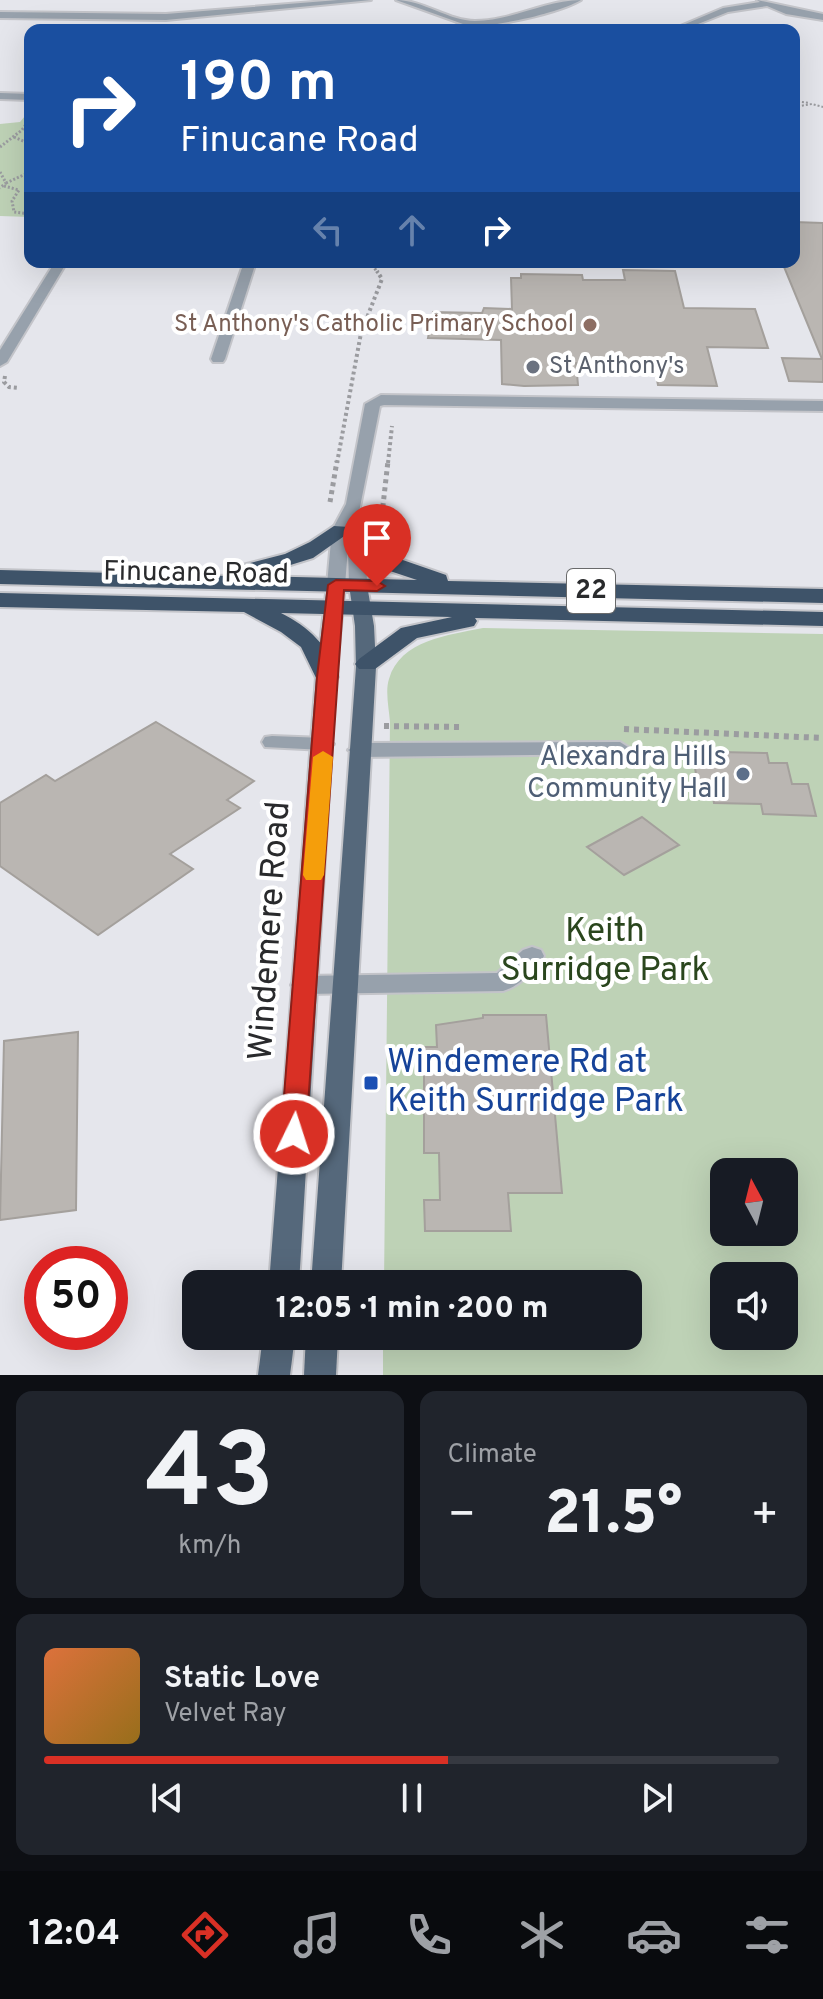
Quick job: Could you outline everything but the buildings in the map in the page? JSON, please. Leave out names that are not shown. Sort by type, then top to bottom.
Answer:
[{"type":"highway","points":[[193,582],[285,562],[314,550],[342,524],[389,563],[462,588]]},
{"type":"highway","name":"Finucane Road","points":[[0,577],[193,582],[524,612],[823,619]]},
{"type":"highway","name":"Finucane Road","points":[[0,600],[243,605],[462,588],[823,596]]},
{"type":"highway","points":[[243,605],[291,626],[319,652],[326,677]]},
{"type":"highway","points":[[367,664],[409,633],[437,625],[524,612]]},
{"type":"main road","points":[[327,1270],[367,664],[348,596]]},
{"type":"main road","name":"Windemere Road","points":[[285,1270],[324,744],[326,677],[348,596]]},
{"type":"main road","points":[[274,1375],[277,1350]]},
{"type":"main road","points":[[320,1375],[321,1350]]},
{"type":"street","points":[[0,15],[194,16],[367,0]]},
{"type":"street","points":[[400,0],[472,24]]},
{"type":"street","points":[[480,24],[539,12],[577,0]]},
{"type":"street","points":[[690,24],[726,10],[763,2],[793,13],[823,17]]},
{"type":"street","points":[[58,24],[65,16]]},
{"type":"street","points":[[0,96],[24,97]]},
{"type":"street","points":[[0,362],[57,268]]},
{"type":"street","points":[[218,359],[248,268]]},
{"type":"street","points":[[348,596],[342,524],[354,504],[373,404],[400,399],[823,406]]},
{"type":"street","points":[[272,742],[324,744]]},
{"type":"street","points":[[359,750],[620,749]]},
{"type":"street","points":[[304,985],[503,982],[532,956]]},
{"type":"path","points":[[800,102],[823,107]]},
{"type":"path","points":[[800,106],[812,104]]},
{"type":"path","points":[[0,147],[24,124]]},
{"type":"path","points":[[13,136],[24,141]]},
{"type":"path","points":[[0,172],[3,186]]},
{"type":"path","points":[[3,186],[24,175]]},
{"type":"path","points":[[3,186],[19,190],[12,201],[14,212],[24,213]]},
{"type":"path","points":[[342,524],[361,333],[382,279],[374,268]]},
{"type":"path","points":[[0,376],[5,376],[4,382],[9,387],[19,388]]},
{"type":"path","points":[[383,533],[381,524],[392,421]]},
{"type":"green space","points":[[24,117],[24,217],[0,216],[0,124],[20,122]]},
{"type":"green space","name":"Keith Surridge Park","points":[[483,628],[823,634],[823,1375],[383,1375],[383,1350],[642,1350],[642,1270],[384,1270],[390,722],[387,694],[389,679],[404,656],[441,637]]},
{"type":"slow traffic","points":[[313,875],[323,757]]},
{"type":"place","name":"St Anthony's Catholic Primary School","points":[[590,325]]},
{"type":"place","name":"St Anthony's","points":[[533,367]]},
{"type":"place","name":"Alexandra Hills Community Hall","points":[[743,774]]},
{"type":"place","name":"Windemere Rd at Keith Surridge Park","points":[[371,1083]]},
{"type":"route","points":[[294,1134],[324,744],[326,677],[336,585],[377,586]]}]
